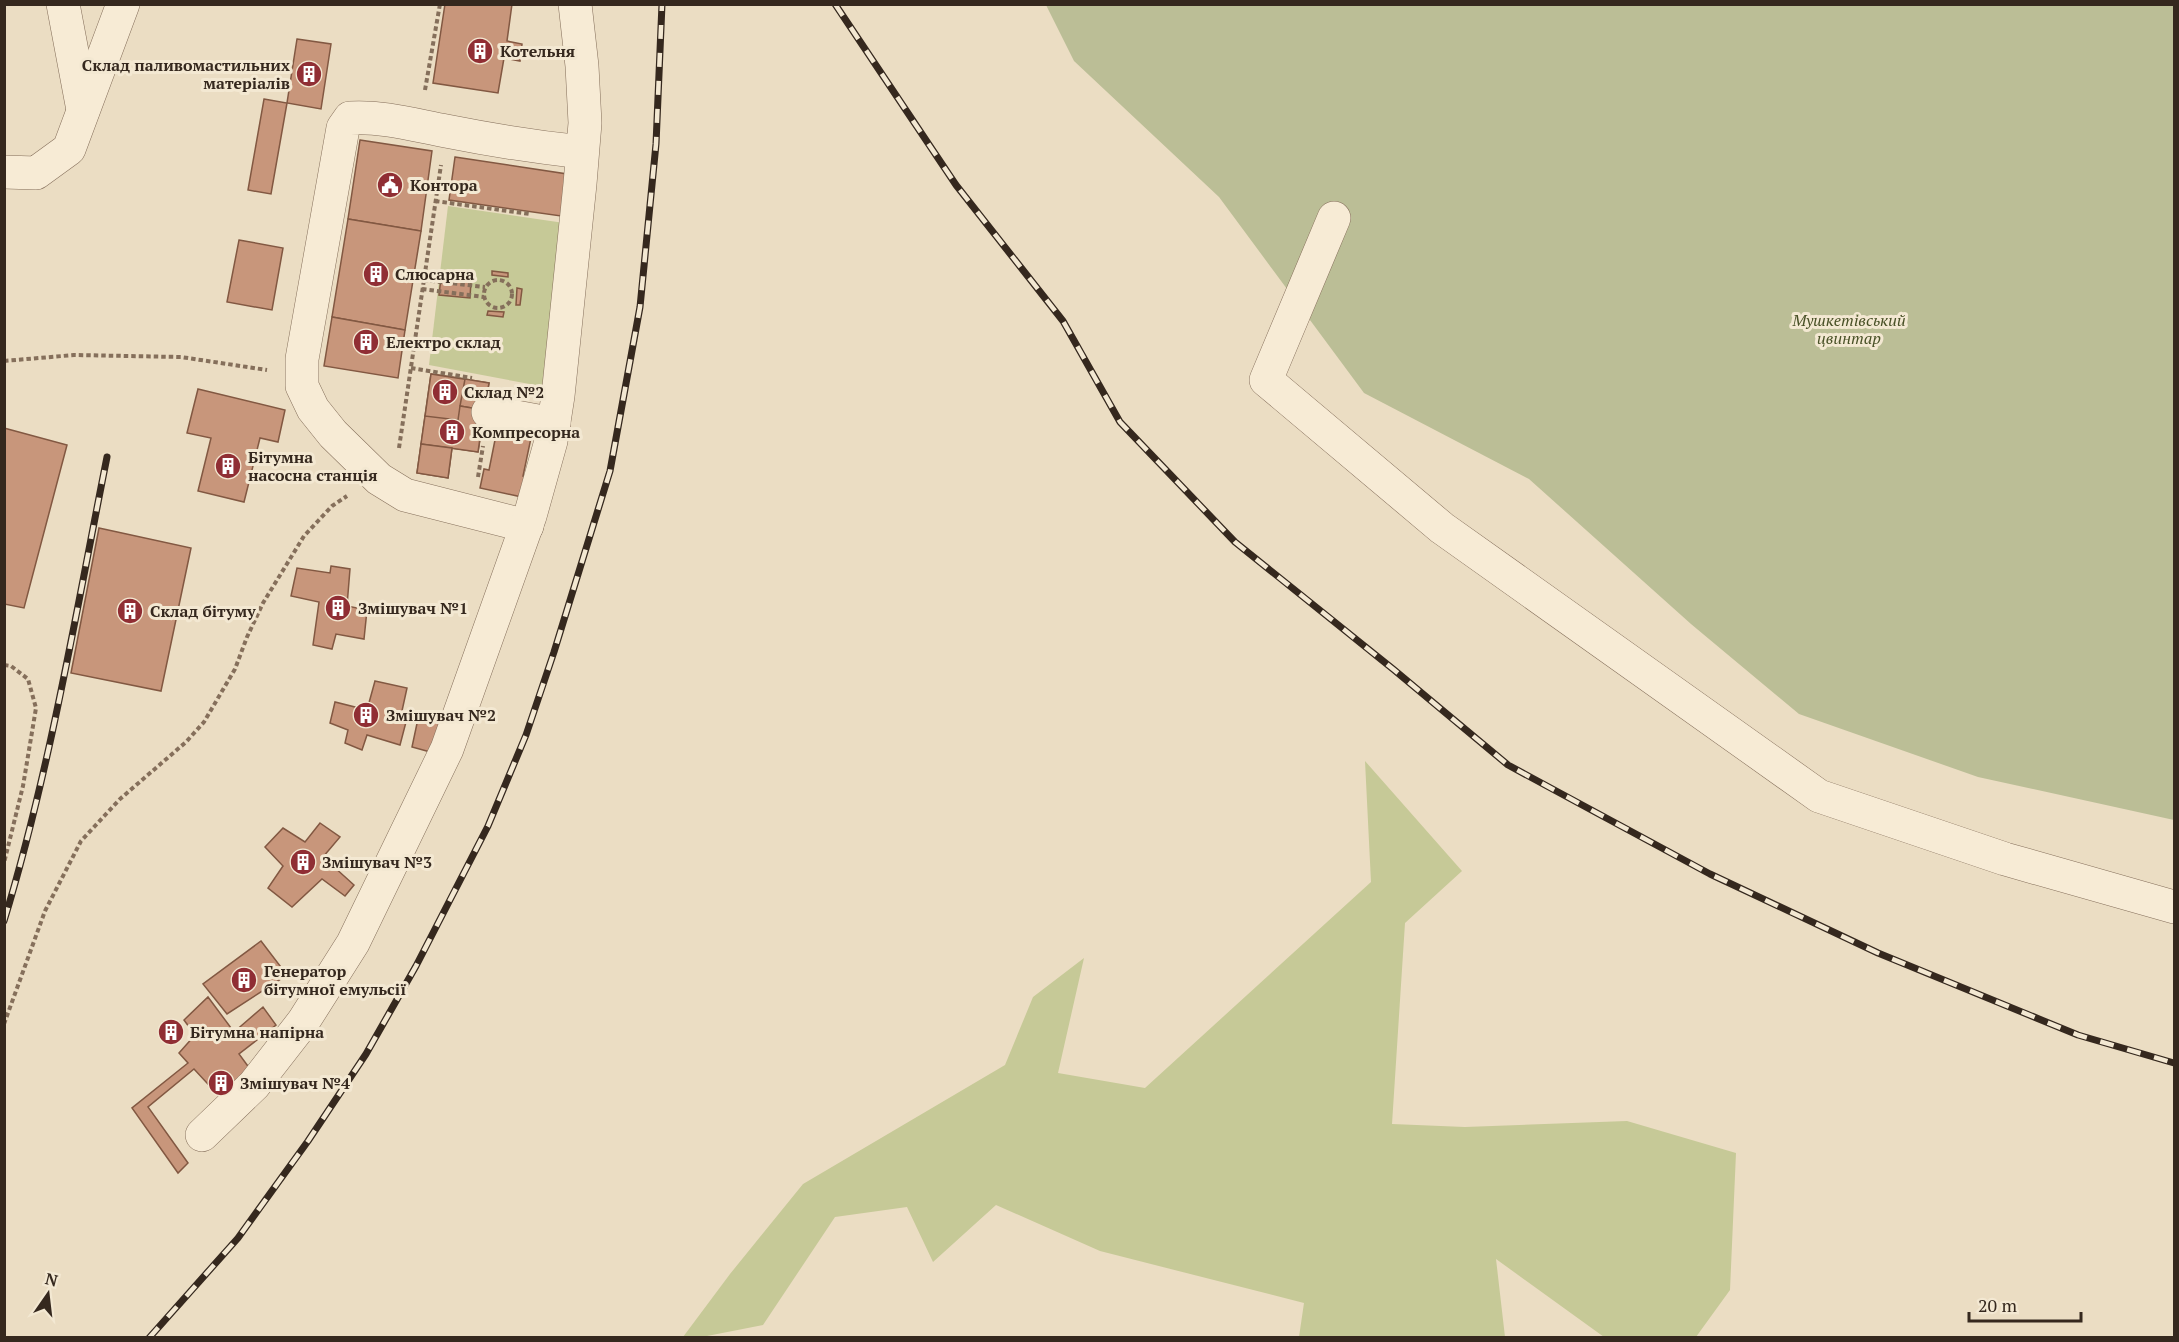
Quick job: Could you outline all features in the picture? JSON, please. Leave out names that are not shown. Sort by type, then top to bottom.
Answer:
[{"type":"lane","points":[[63,4],[83,110]]},
{"type":"lane","points":[[4,172],[36,173],[69,149],[123,4]]},
{"type":"lane","points":[[202,1135],[254,1084],[303,1022],[353,944],[447,749],[526,526],[554,424],[575,240],[585,123],[575,4]]},
{"type":"lane","points":[[526,526],[405,495],[379,479],[333,434],[314,409],[302,386],[302,359],[343,128],[350,118],[365,117],[532,147],[582,152]]},
{"type":"lane","points":[[1334,218],[1266,380],[1442,528],[1819,796],[2006,859],[2175,907]]},
{"type":"lane","points":[[488,412],[554,424]]},
{"type":"path","points":[[4,1024],[45,911],[81,841],[120,799],[186,742],[204,722],[235,669],[263,603],[315,522],[332,506],[351,494],[371,488],[392,487],[435,201],[433,129],[440,4]]},
{"type":"path","points":[[435,201],[530,214]]},
{"type":"path","points":[[423,280],[485,287]]},
{"type":"path","points":[[496,280],[506,282],[512,290],[512,299],[506,307],[496,309],[488,305],[484,297],[485,287],[496,280]]},
{"type":"path","points":[[422,289],[484,297]]},
{"type":"path","points":[[4,361],[74,355],[181,357],[274,371],[293,377],[302,386]]},
{"type":"path","points":[[4,665],[11,666],[27,679],[36,708],[23,786],[4,863]]},
{"type":"green space","name":"Мушкетівський цвинтар","points":[[1046,5],[2174,5],[2174,820],[1978,777],[1799,714],[1691,624],[1529,479],[1364,393],[1219,197],[1074,61]]},
{"type":"green space","points":[[448,206],[571,224],[551,388],[429,365]]},
{"type":"green space","points":[[1365,761],[1462,871],[1405,923],[1392,1124],[1465,1127],[1627,1121],[1736,1153],[1730,1290],[1696,1337],[1604,1337],[1496,1259],[1505,1337],[1299,1337],[1304,1303],[1100,1251],[996,1205],[933,1262],[907,1207],[835,1217],[763,1325],[702,1337],[683,1337],[730,1274],[803,1184],[1005,1065],[1033,997],[1084,958],[1058,1073],[1145,1088],[1371,882]]},
{"type":"building","name":"Котельня","points":[[445,4],[512,4],[507,41],[522,44],[520,61],[504,58],[498,93],[433,83]]},
{"type":"building","name":"Склад паливомастильних матеріалів","points":[[297,39],[331,44],[321,109],[287,103]]},
{"type":"building","points":[[264,99],[287,103],[271,194],[248,190]]},
{"type":"building","name":"Контора","points":[[360,140],[432,151],[421,231],[348,219]]},
{"type":"building","points":[[455,157],[567,174],[561,216],[449,200]]},
{"type":"building","name":"Слюсарна","points":[[348,219],[421,231],[405,330],[332,317]]},
{"type":"building","points":[[239,240],[283,248],[272,310],[227,302]]},
{"type":"building","points":[[492,271],[508,273],[508,277],[492,275]]},
{"type":"building","points":[[441,278],[471,281],[470,298],[439,295]]},
{"type":"building","points":[[517,288],[522,289],[520,305],[516,305]]},
{"type":"building","points":[[488,311],[504,312],[503,317],[487,315]]},
{"type":"building","name":"Електро склад","points":[[332,317],[405,330],[398,378],[324,366]]},
{"type":"building","name":"Склад №2","points":[[431,374],[465,379],[458,420],[425,416]]},
{"type":"building","points":[[431,374],[489,383],[478,452],[452,448],[448,478],[417,473]]},
{"type":"building","points":[[465,379],[489,383],[484,410],[460,406]]},
{"type":"building","name":"Бітумна насосна станція","points":[[198,389],[285,410],[278,442],[260,438],[244,502],[198,491],[211,438],[187,433]]},
{"type":"building","name":"Компресорна","points":[[460,406],[484,410],[478,452],[421,444],[425,416],[458,420]]},
{"type":"building","points":[[4,428],[67,445],[24,608],[4,604]]},
{"type":"building","points":[[497,430],[531,438],[523,476],[527,476],[522,497],[480,488],[484,469],[489,470]]},
{"type":"building","points":[[421,444],[452,448],[448,478],[417,473]]},
{"type":"building","name":"Склад бітуму","points":[[99,528],[191,548],[161,691],[71,673]]},
{"type":"building","name":"Змішувач №1","points":[[331,566],[350,569],[347,606],[367,610],[364,639],[336,634],[332,649],[313,645],[319,602],[291,596],[297,568],[330,573]]},
{"type":"building","name":"Змішувач №2","points":[[375,681],[407,688],[400,720],[406,722],[400,745],[367,735],[362,750],[345,743],[348,730],[330,723],[335,702],[367,710]]},
{"type":"building","points":[[419,714],[441,719],[434,753],[412,747]]},
{"type":"building","name":"Змішувач №3","points":[[320,823],[340,837],[323,857],[354,885],[345,896],[322,879],[292,907],[268,888],[283,866],[265,847],[283,828],[305,842]]},
{"type":"building","name":"Генератор бітумної емульсії","points":[[261,941],[287,975],[227,1014],[203,984]]},
{"type":"building","name":"Змішувач №4","points":[[208,997],[234,1032],[263,1007],[276,1025],[239,1054],[250,1069],[219,1096],[194,1069],[148,1107],[188,1163],[178,1173],[132,1108],[188,1063],[179,1053],[195,1035],[184,1020]]},
{"type":"building","name":"Бітумна напірна","points":[[174,1021],[181,1031],[169,1043],[161,1033]]},
{"type":"railway","points":[[149,1338],[238,1238],[308,1141],[366,1054],[416,966],[488,826],[526,735],[610,471],[640,307],[656,144],[662,4]]},
{"type":"railway","points":[[835,4],[956,185],[1063,321],[1120,422],[1235,542],[1508,765],[1710,874],[1878,953],[2078,1035],[2174,1063]]},
{"type":"railway","points":[[4,921],[49,749],[107,457]]},
{"type":"place","name":"Котельня","points":[[480,51]]},
{"type":"place","name":"Склад паливомастильних матеріалів","points":[[309,74]]},
{"type":"place","name":"Контора","points":[[390,185]]},
{"type":"place","name":"Слюсарна","points":[[376,274]]},
{"type":"place","name":"Електро склад","points":[[366,342]]},
{"type":"place","name":"Склад №2","points":[[445,392]]},
{"type":"place","name":"Компресорна","points":[[452,432]]},
{"type":"place","name":"Бітумна насосна станція","points":[[228,466]]},
{"type":"place","name":"Змішувач №1","points":[[338,608]]},
{"type":"place","name":"Склад бітуму","points":[[130,611]]},
{"type":"place","name":"Змішувач №2","points":[[366,715]]},
{"type":"place","name":"Змішувач №3","points":[[303,862]]},
{"type":"place","name":"Генератор бітумної емульсії","points":[[244,980]]},
{"type":"place","name":"Бітумна напірна","points":[[171,1032]]},
{"type":"place","name":"Змішувач №4","points":[[221,1083]]}]
